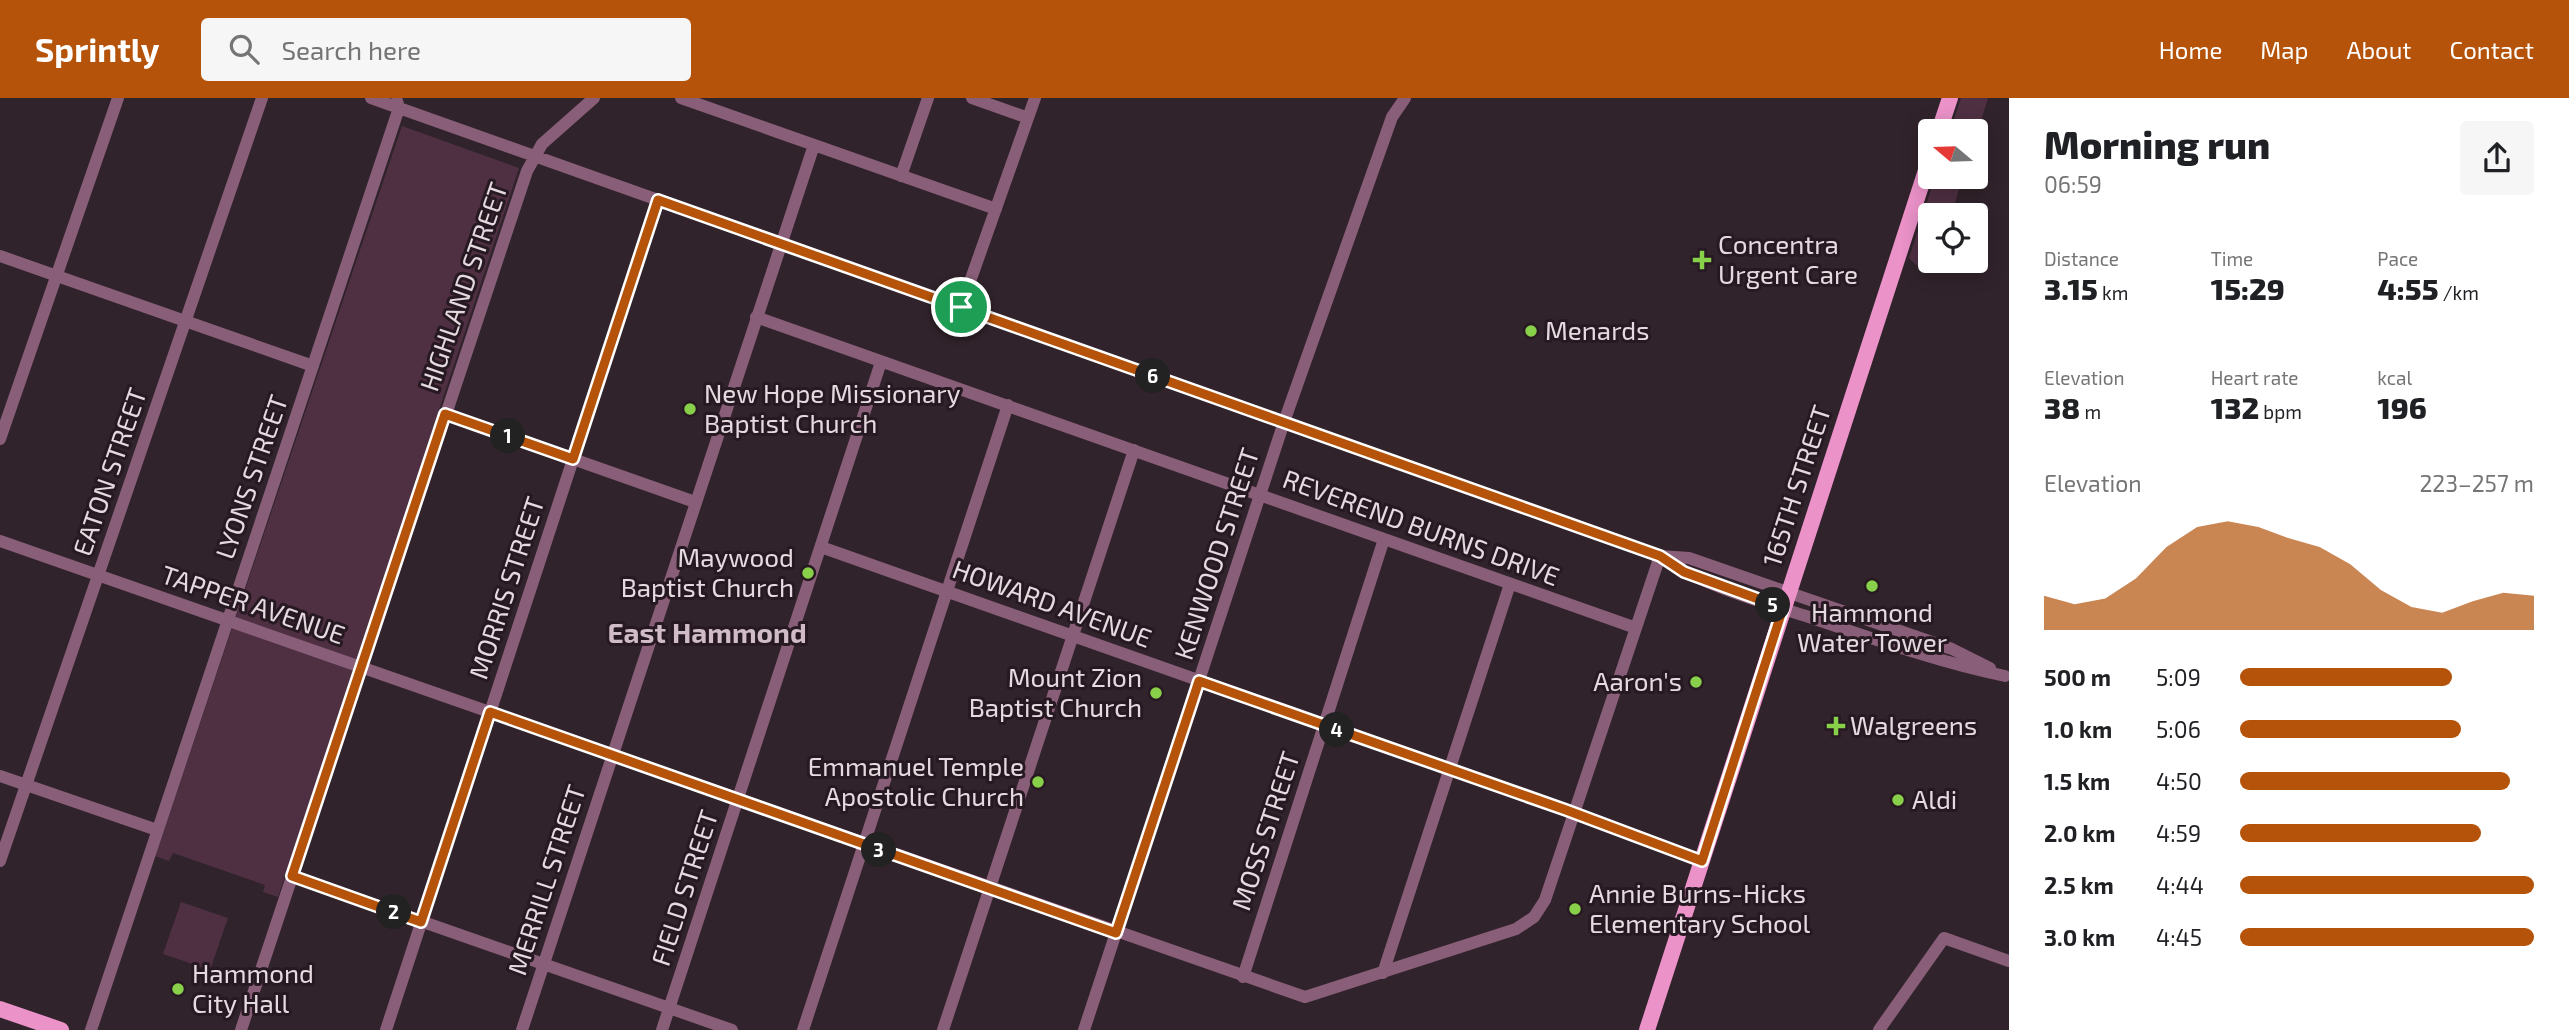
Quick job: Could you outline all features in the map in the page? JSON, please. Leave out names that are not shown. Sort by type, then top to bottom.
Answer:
[{"type":"main road","points":[[1943,119],[1950,98]]},
{"type":"main road","name":"165TH STREET","points":[[1647,1030],[1920,189]]},
{"type":"main road","points":[[0,1009],[61,1030]]},
{"type":"street","points":[[0,439],[118,98]]},
{"type":"street","name":"EATON STREET","points":[[0,861],[262,98]]},
{"type":"street","points":[[371,98],[398,103],[535,156],[1660,556],[1684,572],[1783,608],[1946,663],[2007,676]]},
{"type":"street","name":"HIGHLAND STREET","points":[[241,1030],[527,171],[542,144],[594,98]]},
{"type":"street","points":[[681,98],[996,209]]},
{"type":"street","points":[[901,176],[928,98]]},
{"type":"street","points":[[972,98],[1028,118]]},
{"type":"street","points":[[961,307],[1035,98]]},
{"type":"street","name":"KENWOOD STREET","points":[[1084,1030],[1284,422],[1392,117],[1405,98]]},
{"type":"street","name":"LYONS STREET","points":[[91,1030],[398,103]]},
{"type":"street","name":"MERRILL STREET","points":[[522,1030],[814,145]]},
{"type":"street","name":"MORRIS STREET","points":[[386,1030],[658,200]]},
{"type":"street","points":[[0,256],[313,366]]},
{"type":"street","name":"REVEREND BURNS DRIVE","points":[[756,317],[1636,628]]},
{"type":"street","name":"FIELD STREET","points":[[662,1030],[881,362]]},
{"type":"street","points":[[803,1030],[1008,405]]},
{"type":"street","points":[[445,414],[695,502]]},
{"type":"street","points":[[943,1030],[1134,450]]},
{"type":"street","name":"MOSS STREET","points":[[1243,977],[1384,539]]},
{"type":"street","name":"TAPPER AVENUE","points":[[0,541],[1305,997],[1484,940],[1523,925],[1542,907],[1660,556]]},
{"type":"street","name":"HOWARD AVENUE","points":[[821,547],[1702,861]]},
{"type":"street","points":[[1660,556],[1689,558],[1788,592],[1952,649],[2007,676]]},
{"type":"street","points":[[1383,973],[1510,584]]},
{"type":"street","points":[[0,776],[157,830]]},
{"type":"street","points":[[292,876],[732,1030]]},
{"type":"street","points":[[1879,1030],[1944,938],[2009,961]]},
{"type":"shaded area","points":[[1961,98],[1988,98],[1982,119],[1954,119]]},
{"type":"shaded area","points":[[402,126],[519,168],[278,897],[263,892],[265,885],[173,853],[169,861],[155,856]]},
{"type":"shaded area","points":[[1931,189],[1959,189],[1955,203],[1927,203]]},
{"type":"shaded area","points":[[1918,230],[1918,266],[1909,258]]},
{"type":"shaded area","points":[[181,902],[228,918],[210,970],[163,954]]},
{"type":"place","name":"Concentra Urgent Care","points":[[1702,260]]},
{"type":"place","name":"Menards","points":[[1531,331]]},
{"type":"place","name":"New Hope Missionary Baptist Church","points":[[690,409]]},
{"type":"place","name":"Maywood Baptist Church","points":[[808,573]]},
{"type":"place","name":"Hammond Water Tower","points":[[1872,586]]},
{"type":"place","name":"Aaron's","points":[[1696,682]]},
{"type":"place","name":"Mount Zion Baptist Church","points":[[1156,693]]},
{"type":"place","name":"Walgreens","points":[[1836,726]]},
{"type":"place","name":"Emmanuel Temple Apostolic Church","points":[[1038,782]]},
{"type":"place","name":"Aldi","points":[[1898,800]]},
{"type":"place","name":"Annie Burns-Hicks Elementary School","points":[[1575,909]]},
{"type":"place","name":"Hammond City Hall","points":[[178,989]]},
{"type":"district","name":"East Hammond","points":[[707,633]]},
{"type":"route","points":[[658,200],[961,307],[1660,556],[1684,572],[1783,608],[1702,861],[1566,810],[1199,681],[1116,933],[490,712],[421,922],[292,876],[445,414],[573,459],[658,200]]}]
